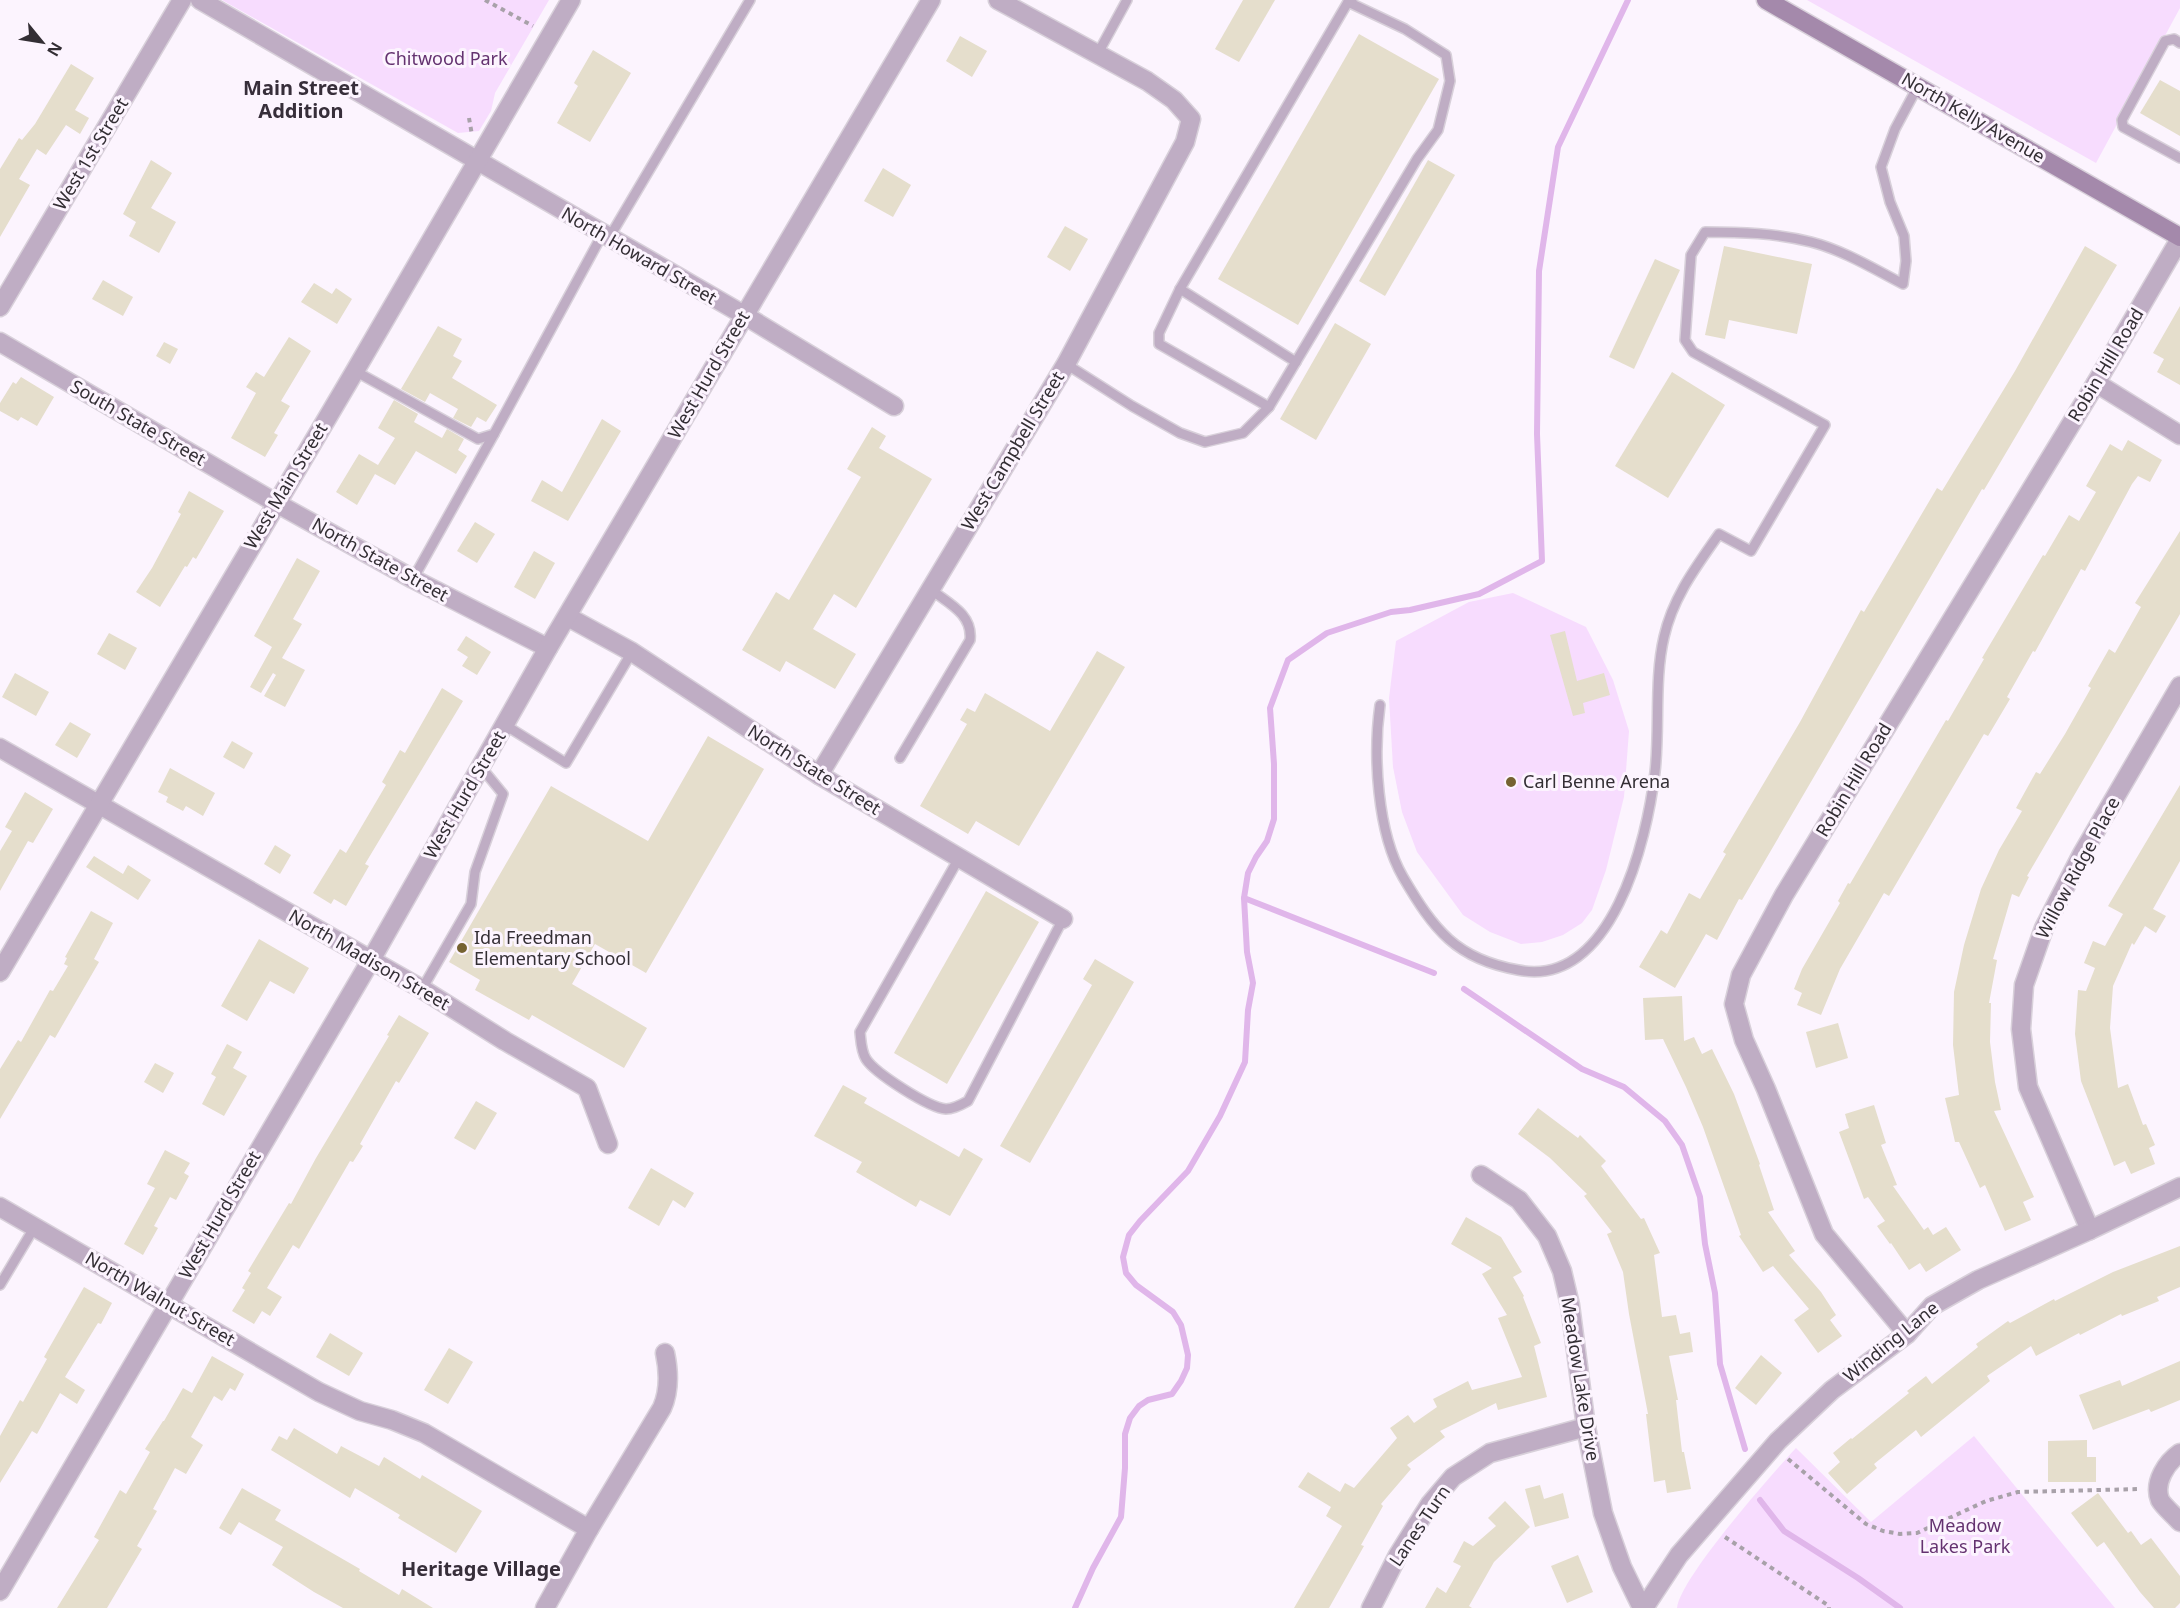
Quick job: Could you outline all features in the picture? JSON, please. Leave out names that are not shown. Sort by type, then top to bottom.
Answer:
[{"type":"main road","name":"North Kelly Avenue","points":[[1766,0],[2180,238]]},
{"type":"street","name":"West 1st Street","points":[[0,307],[182,0]]},
{"type":"street","name":"North Howard Street","points":[[200,0],[744,315],[894,406]]},
{"type":"street","name":"West Main Street","points":[[0,972],[356,371],[571,0]]},
{"type":"street","name":"West Hurd Street","points":[[0,1591],[371,960],[548,648],[931,0]]},
{"type":"street","points":[[998,0],[1097,55]]},
{"type":"street","name":"West Campbell Street","points":[[819,776],[1066,364],[1185,142],[1191,119],[1174,99],[1147,81],[1097,55]]},
{"type":"street","name":"Robin Hill Road","points":[[1906,1334],[1824,1234],[1744,1040],[1734,1004],[1741,975],[1784,895],[2096,383],[2180,238]]},
{"type":"street","name":"South State Street","points":[[0,342],[276,503]]},
{"type":"street","points":[[2096,383],[2180,435]]},
{"type":"street","name":"North State Street","points":[[276,503],[413,579],[548,648]]},
{"type":"street","name":"North State Street","points":[[568,617],[632,652],[819,776],[1063,918]]},
{"type":"street","name":"Willow Ridge Place","points":[[2090,1230],[2028,1087],[2021,1029],[2024,985],[2044,928],[2082,854],[2180,686]]},
{"type":"street","name":"North Madison Street","points":[[0,748],[422,988],[505,1041],[587,1088],[608,1144]]},
{"type":"street","name":"Meadow Lake Drive","points":[[1481,1175],[1519,1200],[1547,1236],[1562,1271],[1570,1305],[1586,1427],[1603,1513],[1622,1567],[1643,1608]]},
{"type":"street","name":"Winding Lane","points":[[1643,1608],[1679,1555],[1778,1441],[1832,1390],[1906,1334],[1932,1306],[1978,1280],[2180,1187]]},
{"type":"street","name":"North Walnut Street","points":[[0,1207],[319,1392],[360,1411],[393,1420],[424,1433],[589,1529]]},
{"type":"street","points":[[544,1608],[662,1408],[668,1389],[665,1353]]},
{"type":"street","name":"Lanes Turn","points":[[1371,1608],[1398,1555],[1430,1504],[1453,1477],[1490,1453],[1586,1427]]},
{"type":"street","points":[[2180,1453],[2171,1460],[2160,1479],[2160,1499],[2180,1522]]},
{"type":"lane","points":[[413,579],[605,236],[750,0]]},
{"type":"lane","points":[[1097,55],[1127,0]]},
{"type":"lane","points":[[1066,364],[1170,428],[1205,442],[1243,433],[1269,406],[1417,159],[1438,130],[1450,81],[1446,54],[1405,29],[1350,1],[1180,289],[1159,333],[1159,344],[1269,406]]},
{"type":"lane","points":[[2180,43],[2174,39],[2165,42],[2122,120],[2123,127],[2180,158]]},
{"type":"lane","points":[[1380,705],[1375,751],[1383,813],[1391,847],[1400,872],[1435,927],[1455,945],[1475,958],[1496,966],[1522,971],[1544,971],[1564,965],[1584,951],[1604,930],[1617,909],[1645,829],[1655,772],[1663,639],[1671,610],[1685,583],[1719,534],[1751,551],[1825,425],[1693,352],[1685,339],[1691,255],[1705,232],[1756,232],[1812,242],[1850,257],[1903,284],[1906,261],[1904,236],[1890,202],[1881,167],[1895,129],[1918,86]]},
{"type":"lane","points":[[1180,289],[1296,362]]},
{"type":"lane","points":[[356,371],[478,439],[494,434]]},
{"type":"lane","points":[[900,758],[970,640],[972,628],[961,612],[930,589]]},
{"type":"lane","points":[[505,725],[566,763],[632,652]]},
{"type":"lane","points":[[422,988],[471,904],[475,872],[503,794],[481,767]]},
{"type":"lane","points":[[959,858],[860,1032],[864,1057],[875,1071],[929,1104],[945,1109],[960,1106],[968,1101],[1063,918]]},
{"type":"lane","points":[[0,1285],[34,1228]]},
{"type":"path","points":[[485,0],[533,26]]},
{"type":"path","points":[[1788,1459],[1866,1524],[1883,1531],[1900,1534],[1917,1533],[1986,1501],[2018,1492],[2160,1488]]},
{"type":"path","points":[[1725,1537],[1829,1608]]},
{"type":"green space","name":"Chitwood Park","points":[[222,0],[549,0],[495,93],[491,111],[479,131],[458,133]]},
{"type":"green space","points":[[1807,0],[2180,0],[2180,8],[2096,163]]},
{"type":"green space","name":"Carl Benne Arena","points":[[1513,593],[1586,627],[1613,680],[1629,731],[1624,797],[1606,870],[1592,910],[1582,923],[1563,935],[1542,942],[1521,944],[1490,932],[1463,915],[1417,852],[1402,812],[1393,767],[1389,698],[1396,641],[1469,602]]},
{"type":"green space","name":"Meadow Lakes Park","points":[[1974,1436],[2115,1608],[1677,1608],[1693,1574],[1710,1551],[1796,1448],[1871,1522]]},
{"type":"building","points":[[1243,0],[1275,0],[1239,62],[1215,49]]},
{"type":"building","points":[[1359,34],[1439,79],[1298,325],[1218,279]]},
{"type":"building","points":[[960,36],[987,51],[972,77],[946,61]]},
{"type":"building","points":[[593,50],[631,73],[590,142],[557,123],[578,86],[574,83]]},
{"type":"building","points":[[71,64],[94,78],[75,110],[89,118],[80,134],[66,125],[46,155],[37,149],[19,179],[30,185],[0,237],[0,169],[19,138],[22,140],[35,124]]},
{"type":"building","points":[[2160,80],[2180,91],[2180,136],[2140,113]]},
{"type":"building","points":[[151,160],[172,173],[151,208],[176,222],[159,253],[129,236],[136,222],[123,214]]},
{"type":"building","points":[[1428,160],[1455,175],[1385,296],[1359,281]]},
{"type":"building","points":[[883,168],[911,185],[893,217],[864,201]]},
{"type":"building","points":[[1065,226],[1088,239],[1070,271],[1047,257]]},
{"type":"building","points":[[1724,246],[1812,264],[1797,334],[1729,320],[1725,339],[1705,335]]},
{"type":"building","points":[[2085,246],[2117,265],[1984,490],[1982,489],[1742,900],[1739,899],[1717,940],[1706,934],[1675,988],[1639,967],[1661,930],[1667,934],[1689,893],[1700,899],[1726,854],[1723,852],[1800,722],[1861,610],[1864,612],[1937,488],[1942,491],[2015,371]]},
{"type":"building","points":[[1655,259],[1680,270],[1634,369],[1609,357]]},
{"type":"building","points":[[103,280],[133,297],[123,316],[92,299]]},
{"type":"building","points":[[314,283],[332,294],[336,288],[352,299],[337,324],[301,302]]},
{"type":"building","points":[[2180,306],[2180,385],[2157,372],[2164,359],[2153,353]]},
{"type":"building","points":[[1335,323],[1371,344],[1316,440],[1280,419]]},
{"type":"building","points":[[438,326],[462,339],[453,356],[462,361],[452,378],[497,405],[486,422],[477,417],[471,427],[453,418],[458,409],[430,393],[425,402],[401,389]]},
{"type":"building","points":[[289,337],[311,351],[281,401],[290,406],[274,433],[278,435],[265,457],[231,438],[256,393],[246,387],[256,372],[264,377]]},
{"type":"building","points":[[164,342],[178,349],[170,364],[156,356]]},
{"type":"building","points":[[1672,372],[1725,405],[1668,498],[1615,466]]},
{"type":"building","points":[[21,377],[54,397],[37,426],[21,417],[18,421],[0,411],[0,403],[13,382],[16,384]]},
{"type":"building","points":[[394,400],[418,414],[414,422],[442,438],[447,429],[464,439],[458,450],[467,456],[456,474],[416,451],[395,485],[375,474],[357,505],[336,492],[359,454],[378,465],[395,438],[378,428]]},
{"type":"building","points":[[602,419],[621,431],[568,521],[531,501],[542,480],[562,492]]},
{"type":"building","points":[[872,427],[886,436],[879,448],[932,479],[856,608],[834,594],[813,629],[856,654],[835,689],[786,661],[780,672],[742,650],[776,592],[789,600],[861,477],[847,469]]},
{"type":"building","points":[[2128,440],[2162,460],[2150,482],[2138,476],[2132,484],[2085,571],[2081,569],[2035,652],[2033,651],[2007,697],[2010,699],[1988,736],[1984,734],[1889,896],[1884,893],[1840,969],[1821,1015],[1797,1005],[1802,993],[1794,989],[1802,969],[1840,903],[1838,901],[1848,883],[1850,884],[1946,720],[1948,721],[2043,555],[2045,556],[2069,515],[2079,521],[2096,492],[2086,486],[2110,444],[2122,451]]},
{"type":"building","points":[[189,491],[224,511],[196,559],[193,557],[187,567],[185,566],[160,607],[136,592],[152,568],[181,514],[178,512]]},
{"type":"building","points":[[475,522],[495,534],[477,563],[457,551]]},
{"type":"building","points":[[2180,531],[2180,614],[2027,876],[2029,877],[2019,897],[2012,894],[1993,959],[1997,960],[1989,1003],[1991,1003],[1990,1042],[2001,1110],[1994,1111],[2034,1197],[2023,1202],[2031,1220],[2005,1231],[1985,1185],[1980,1188],[1959,1142],[1955,1142],[1945,1098],[1959,1095],[1953,1045],[1954,992],[1964,945],[1981,889],[1999,850],[2022,811],[2016,808],[2036,772],[2040,774],[2065,734],[2091,688],[2088,686],[2109,649],[2115,653],[2141,607],[2135,603]]},
{"type":"building","points":[[534,551],[555,563],[535,599],[514,587]]},
{"type":"building","points":[[297,558],[320,571],[293,619],[302,624],[282,658],[305,670],[285,707],[264,696],[276,675],[273,673],[261,693],[250,687],[272,647],[254,636]]},
{"type":"building","points":[[1565,631],[1577,681],[1604,673],[1610,695],[1583,703],[1585,713],[1573,716],[1550,635]]},
{"type":"building","points":[[109,633],[137,648],[125,670],[97,654]]},
{"type":"building","points":[[466,636],[491,652],[477,675],[462,666],[468,657],[457,650]]},
{"type":"building","points":[[1097,651],[1125,667],[1019,846],[976,821],[968,834],[920,806],[967,724],[960,720],[967,708],[975,712],[985,693],[1050,731]]},
{"type":"building","points":[[15,673],[49,692],[36,716],[2,697]]},
{"type":"building","points":[[442,688],[463,701],[365,864],[369,866],[346,906],[334,899],[331,904],[313,893],[340,849],[346,853],[386,785],[382,782],[400,750],[405,753]]},
{"type":"building","points":[[70,722],[91,734],[77,758],[55,745]]},
{"type":"building","points":[[708,736],[764,769],[646,973],[595,944],[572,984],[647,1028],[624,1068],[532,1015],[529,1020],[475,990],[480,980],[449,962],[551,786],[648,841]]},
{"type":"building","points":[[232,741],[253,753],[244,769],[223,757]]},
{"type":"building","points":[[170,768],[215,793],[203,816],[186,806],[183,811],[166,802],[168,797],[158,792]]},
{"type":"building","points":[[2180,785],[2180,861],[2153,909],[2166,916],[2156,933],[2145,926],[2134,945],[2132,943],[2113,986],[2110,1028],[2118,1088],[2128,1084],[2143,1125],[2146,1124],[2155,1145],[2149,1148],[2155,1164],[2131,1174],[2125,1161],[2114,1166],[2081,1081],[2075,1034],[2078,990],[2086,991],[2095,968],[2084,963],[2093,941],[2105,946],[2123,914],[2108,906]]},
{"type":"building","points":[[25,792],[53,809],[33,843],[28,841],[0,891],[0,851],[12,831],[5,827]]},
{"type":"building","points":[[275,845],[291,855],[280,874],[264,864]]},
{"type":"building","points":[[94,856],[123,874],[128,865],[151,880],[138,900],[86,867]]},
{"type":"building","points":[[986,891],[1039,922],[947,1084],[894,1053]]},
{"type":"building","points":[[91,911],[113,923],[94,959],[99,962],[55,1038],[50,1035],[0,1119],[0,1069],[18,1040],[21,1042],[50,990],[53,991],[68,966],[64,964],[67,958],[65,957]]},
{"type":"building","points":[[259,939],[309,968],[294,994],[270,981],[247,1021],[221,1006]]},
{"type":"building","points":[[1095,959],[1134,982],[1030,1163],[1000,1146],[1092,985],[1083,979]]},
{"type":"building","points":[[1682,996],[1684,1041],[1694,1037],[1702,1054],[1712,1049],[1734,1094],[1760,1164],[1774,1210],[1768,1212],[1795,1251],[1789,1255],[1821,1292],[1836,1315],[1830,1320],[1842,1336],[1818,1353],[1794,1320],[1809,1309],[1773,1266],[1763,1272],[1739,1236],[1741,1235],[1703,1127],[1663,1039],[1645,1040],[1643,998]]},
{"type":"building","points":[[399,1015],[429,1033],[399,1083],[396,1081],[360,1144],[363,1146],[353,1162],[350,1161],[299,1249],[293,1245],[267,1288],[282,1297],[270,1316],[262,1311],[254,1324],[232,1311],[245,1290],[242,1288],[251,1273],[248,1271],[289,1203],[291,1204]]},
{"type":"building","points":[[1838,1023],[1848,1058],[1816,1068],[1806,1032]]},
{"type":"building","points":[[227,1044],[242,1052],[233,1068],[247,1076],[224,1116],[202,1104],[216,1077],[211,1074]]},
{"type":"building","points":[[155,1063],[174,1073],[163,1093],[144,1082]]},
{"type":"building","points":[[843,1085],[867,1098],[864,1103],[959,1157],[964,1148],[983,1159],[950,1216],[920,1200],[916,1207],[856,1172],[862,1162],[814,1136]]},
{"type":"building","points":[[476,1101],[497,1113],[475,1150],[454,1138]]},
{"type":"building","points":[[1874,1105],[1886,1143],[1881,1145],[1897,1185],[1893,1186],[1924,1230],[1928,1227],[1933,1235],[1946,1227],[1961,1250],[1926,1272],[1920,1263],[1909,1270],[1877,1226],[1885,1221],[1868,1197],[1864,1199],[1839,1132],[1849,1128],[1845,1114]]},
{"type":"building","points":[[1538,1108],[1578,1138],[1580,1135],[1606,1161],[1601,1166],[1641,1219],[1644,1218],[1660,1253],[1654,1255],[1662,1317],[1676,1315],[1680,1334],[1690,1332],[1693,1352],[1669,1356],[1678,1400],[1676,1400],[1682,1452],[1684,1452],[1691,1489],[1667,1493],[1665,1480],[1654,1482],[1646,1414],[1648,1414],[1623,1272],[1607,1234],[1612,1232],[1584,1196],[1587,1194],[1550,1158],[1518,1134]]},
{"type":"building","points":[[165,1150],[190,1163],[184,1173],[189,1176],[176,1200],[170,1197],[154,1226],[158,1228],[143,1255],[124,1244],[155,1188],[147,1184]]},
{"type":"building","points":[[651,1168],[694,1193],[685,1208],[673,1200],[659,1226],[628,1208]]},
{"type":"building","points":[[1466,1217],[1501,1237],[1522,1272],[1513,1277],[1524,1296],[1541,1343],[1534,1346],[1547,1397],[1498,1410],[1496,1403],[1440,1431],[1445,1437],[1407,1465],[1411,1469],[1381,1504],[1383,1506],[1361,1545],[1364,1546],[1329,1608],[1294,1608],[1342,1526],[1326,1516],[1331,1507],[1298,1487],[1308,1472],[1340,1492],[1345,1483],[1354,1488],[1397,1438],[1390,1428],[1408,1415],[1414,1423],[1437,1407],[1433,1399],[1468,1381],[1472,1390],[1522,1377],[1498,1318],[1507,1315],[1482,1274],[1492,1268],[1451,1244]]},
{"type":"building","points":[[2180,1246],[2180,1287],[2157,1297],[2159,1301],[2122,1316],[2121,1314],[2036,1356],[2031,1346],[1987,1376],[1990,1381],[1921,1437],[1916,1430],[1874,1464],[1877,1468],[1847,1494],[1828,1473],[1840,1462],[1833,1453],[1909,1393],[1907,1391],[1926,1376],[1932,1384],[1978,1347],[1976,1344],[2008,1321],[2010,1323],[2054,1299],[2055,1301],[2113,1272]]},
{"type":"building","points":[[84,1287],[112,1303],[101,1324],[98,1323],[65,1377],[85,1390],[77,1404],[60,1393],[37,1434],[32,1431],[0,1483],[0,1436],[20,1400],[23,1402],[47,1359],[44,1357]]},
{"type":"building","points":[[330,1333],[363,1353],[349,1376],[316,1357]]},
{"type":"building","points":[[449,1348],[473,1362],[448,1404],[424,1390]]},
{"type":"building","points":[[1761,1355],[1782,1373],[1756,1405],[1735,1388]]},
{"type":"building","points":[[212,1356],[244,1374],[235,1391],[230,1388],[222,1401],[214,1396],[191,1437],[203,1445],[186,1474],[175,1468],[153,1509],[157,1511],[137,1546],[142,1549],[107,1608],[57,1608],[99,1540],[94,1537],[120,1490],[126,1494],[150,1452],[145,1449],[183,1388],[192,1393]]},
{"type":"building","points":[[2180,1361],[2180,1400],[2151,1412],[2149,1409],[2093,1430],[2079,1395],[2120,1380],[2122,1386]]},
{"type":"building","points":[[294,1428],[337,1454],[341,1446],[379,1466],[384,1457],[420,1479],[422,1475],[482,1511],[456,1553],[398,1518],[400,1515],[355,1488],[350,1498],[271,1450],[279,1436],[287,1440]]},
{"type":"building","points":[[2087,1440],[2087,1457],[2096,1457],[2096,1482],[2048,1482],[2048,1441]]},
{"type":"building","points":[[1540,1485],[1544,1499],[1563,1493],[1569,1518],[1535,1527],[1525,1489]]},
{"type":"building","points":[[242,1488],[281,1510],[275,1520],[360,1569],[359,1571],[399,1595],[402,1589],[433,1608],[343,1608],[314,1592],[272,1565],[283,1547],[239,1522],[231,1535],[219,1528]]},
{"type":"building","points":[[2098,1493],[2128,1533],[2131,1531],[2141,1545],[2151,1538],[2180,1576],[2180,1603],[2175,1608],[2154,1608],[2104,1542],[2097,1547],[2071,1513]]},
{"type":"building","points":[[1505,1501],[1530,1527],[1494,1562],[1469,1606],[1472,1608],[1425,1608],[1437,1587],[1446,1593],[1461,1566],[1453,1562],[1464,1541],[1473,1546],[1496,1526],[1488,1518]]},
{"type":"building","points":[[1578,1555],[1593,1592],[1567,1603],[1551,1566]]},
{"type":"waterway","points":[[1075,1608],[1093,1568],[1121,1517],[1125,1434],[1130,1418],[1139,1406],[1148,1400],[1172,1394],[1187,1368],[1188,1355],[1181,1325],[1173,1312],[1136,1285],[1126,1273],[1123,1257],[1129,1235],[1188,1171],[1220,1116],[1245,1062],[1248,1010],[1253,983],[1247,952],[1244,898],[1248,873],[1267,841],[1274,819],[1274,764],[1270,708],[1288,660],[1327,633],[1391,612],[1410,610],[1479,594],[1542,561],[1537,434],[1539,271],[1558,147],[1628,0]]},
{"type":"waterway","points":[[1244,898],[1434,973]]},
{"type":"waterway","points":[[1464,989],[1582,1069],[1624,1087],[1665,1121],[1682,1145],[1700,1197],[1705,1244],[1715,1293],[1720,1364],[1745,1449]]},
{"type":"waterway","points":[[1760,1500],[1784,1531],[1900,1608]]},
{"type":"place","name":"Carl Benne Arena","points":[[1511,782]]},
{"type":"place","name":"Ida Freedman Elementary School","points":[[462,948]]},
{"type":"district","name":"Main Street Addition","points":[[301,100]]},
{"type":"district","name":"Heritage Village","points":[[481,1569]]}]
